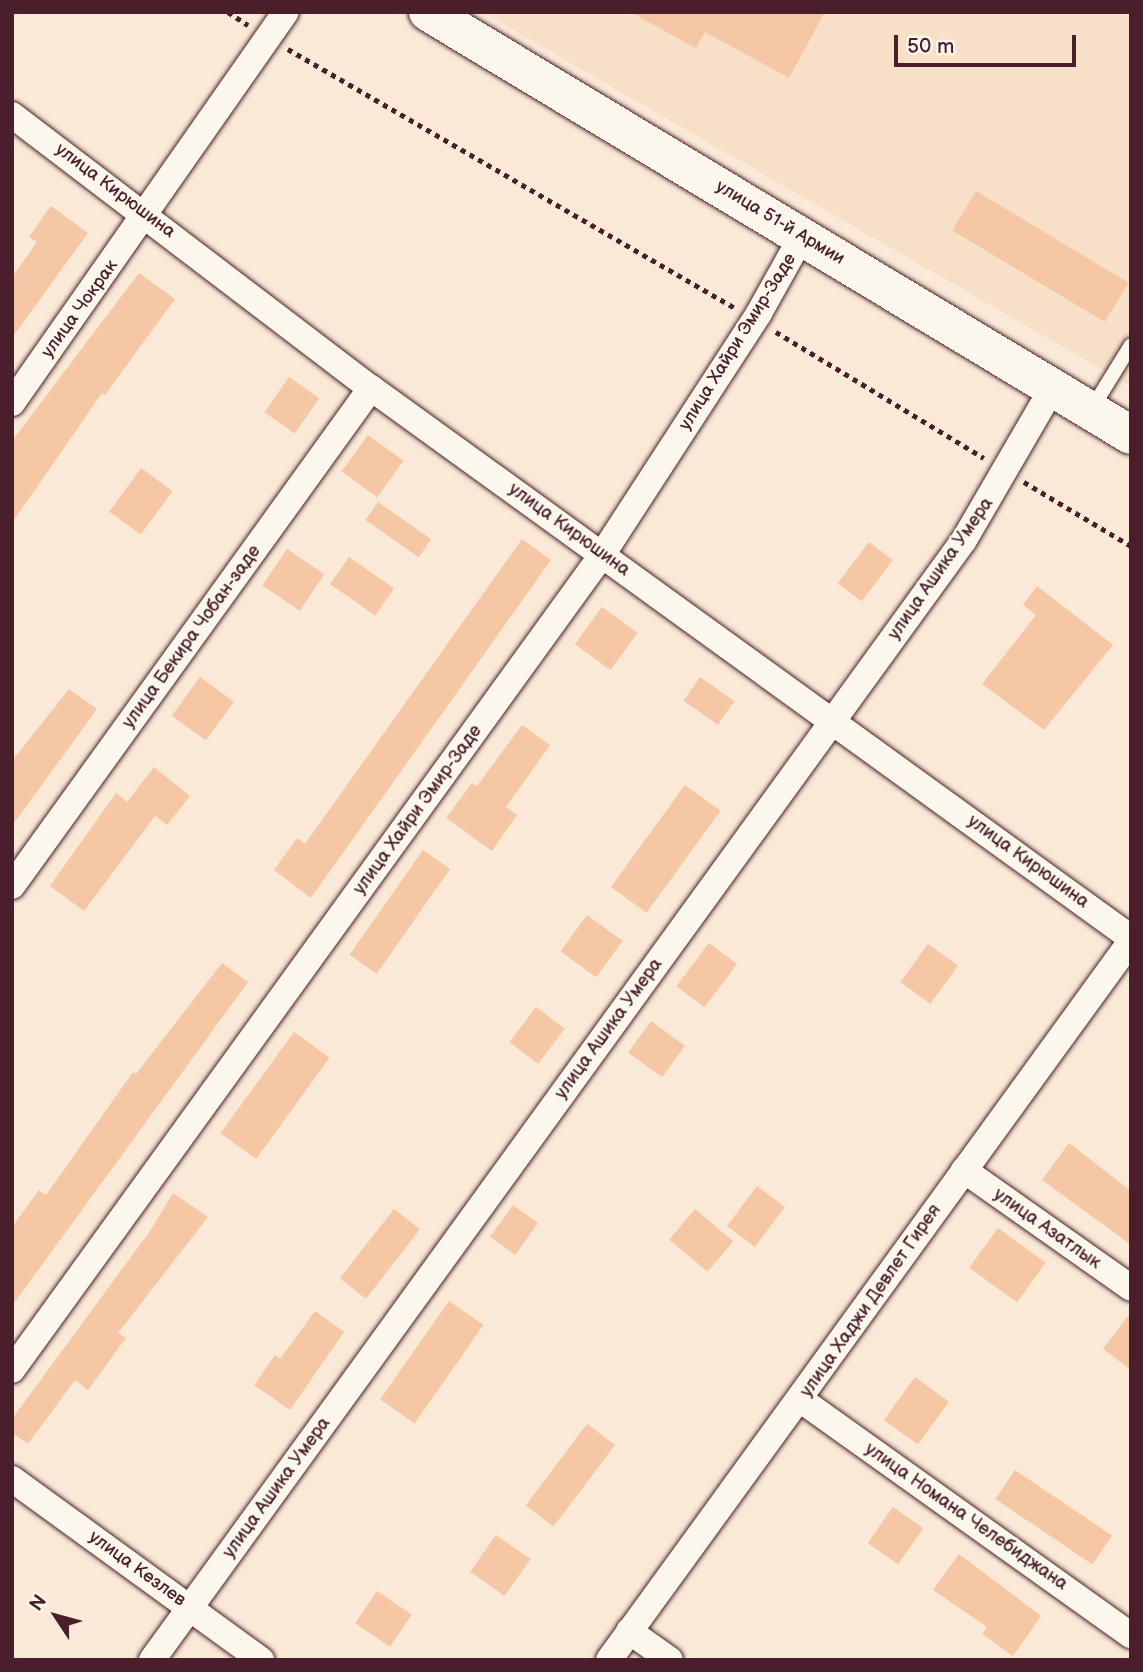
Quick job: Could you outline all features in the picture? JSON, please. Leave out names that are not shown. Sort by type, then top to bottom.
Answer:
[{"type":"main road","name":"улица 51-й Армии","points":[[428,12],[1131,435]]},
{"type":"street","name":"улица Чокрак","points":[[12,403],[148,214],[286,12]]},
{"type":"street","name":"улица Кирюшина","points":[[12,115],[148,214],[372,388],[833,719],[1131,940]]},
{"type":"street","name":"улица Хайри Эмир-Заде","points":[[12,1370],[602,555],[755,319],[802,236]]},
{"type":"street","name":"улица Бекира Чобан-заде","points":[[12,886],[372,388]]},
{"type":"street","name":"улица Ашика Умера","points":[[152,1660],[964,540],[1052,389]]},
{"type":"street","name":"улица Хаджи Девлет Гирея","points":[[609,1660],[801,1400],[1131,940]]},
{"type":"street","name":"улица Азатлык","points":[[964,1170],[1131,1288]]},
{"type":"street","name":"улица Номана Челебиджана","points":[[801,1400],[1131,1635]]},
{"type":"street","name":"улица Кезлев","points":[[12,1479],[261,1660]]},
{"type":"street","points":[[629,1631],[670,1660]]},
{"type":"lane","points":[[1091,411],[1131,345]]},
{"type":"path","points":[[228,12],[755,319],[1131,546]]},
{"type":"shaded area","points":[[483,12],[1131,12],[1131,386],[586,72]]},
{"type":"building","points":[[630,12],[825,12],[789,78],[705,32],[696,48]]},
{"type":"building","points":[[976,191],[1129,283],[1105,322],[952,230]]},
{"type":"building","points":[[51,206],[88,233],[12,338],[12,277],[37,242],[29,237]]},
{"type":"building","points":[[139,273],[175,299],[105,395],[102,393],[12,523],[12,441]]},
{"type":"building","points":[[289,377],[319,398],[295,433],[264,412]]},
{"type":"building","points":[[368,435],[404,461],[377,497],[342,471]]},
{"type":"building","points":[[141,468],[173,491],[141,535],[109,512]]},
{"type":"building","points":[[378,502],[431,539],[419,557],[365,520]]},
{"type":"building","points":[[522,539],[551,560],[311,898],[274,870],[297,838],[305,844]]},
{"type":"building","points":[[869,542],[893,560],[862,602],[838,584]]},
{"type":"building","points":[[287,549],[324,574],[300,611],[262,585]]},
{"type":"building","points":[[349,557],[394,589],[375,616],[330,584]]},
{"type":"building","points":[[1037,586],[1113,645],[1044,730],[982,684],[1036,615],[1023,605]]},
{"type":"building","points":[[602,607],[638,633],[611,670],[575,644]]},
{"type":"building","points":[[200,677],[234,702],[206,741],[172,716]]},
{"type":"building","points":[[700,677],[734,701],[718,725],[683,701]]},
{"type":"building","points":[[69,689],[97,709],[12,826],[12,761]]},
{"type":"building","points":[[522,725],[550,745],[506,807],[517,815],[492,851],[446,818],[472,783],[477,786]]},
{"type":"building","points":[[154,767],[190,796],[167,825],[155,816],[84,911],[50,886],[116,793],[127,802]]},
{"type":"building","points":[[685,785],[721,811],[647,913],[611,887]]},
{"type":"building","points":[[423,850],[450,869],[377,974],[350,955]]},
{"type":"building","points":[[587,915],[623,941],[596,977],[561,951]]},
{"type":"building","points":[[709,943],[737,964],[704,1007],[677,986]]},
{"type":"building","points":[[928,944],[958,966],[930,1004],[900,982]]},
{"type":"building","points":[[222,963],[248,982],[12,1306],[12,1227],[39,1190],[46,1195],[133,1072],[136,1074]]},
{"type":"building","points":[[536,1007],[565,1029],[538,1064],[510,1042]]},
{"type":"building","points":[[651,1021],[685,1046],[662,1077],[628,1053]]},
{"type":"building","points":[[294,1032],[330,1058],[256,1159],[221,1133]]},
{"type":"building","points":[[1069,1143],[1131,1191],[1131,1245],[1042,1180]]},
{"type":"building","points":[[757,1186],[785,1207],[755,1247],[727,1226]]},
{"type":"building","points":[[173,1193],[208,1217],[118,1333],[126,1338],[88,1390],[75,1380],[28,1444],[12,1433],[12,1419],[150,1231]]},
{"type":"building","points":[[513,1205],[538,1223],[515,1255],[490,1237]]},
{"type":"building","points":[[394,1209],[420,1229],[366,1299],[340,1278]]},
{"type":"building","points":[[695,1209],[733,1241],[708,1272],[669,1240]]},
{"type":"building","points":[[998,1228],[1046,1263],[1017,1302],[969,1268]]},
{"type":"building","points":[[449,1301],[483,1325],[415,1423],[380,1399]]},
{"type":"building","points":[[315,1311],[344,1332],[290,1410],[254,1385],[275,1355],[280,1359]]},
{"type":"building","points":[[1131,1312],[1131,1370],[1103,1349]]},
{"type":"building","points":[[915,1377],[949,1402],[918,1445],[884,1420]]},
{"type":"building","points":[[587,1424],[615,1445],[554,1527],[526,1505]]},
{"type":"building","points":[[1015,1470],[1112,1535],[1092,1564],[995,1499]]},
{"type":"building","points":[[893,1507],[923,1528],[898,1564],[868,1543]]},
{"type":"building","points":[[496,1535],[530,1559],[505,1596],[470,1572]]},
{"type":"building","points":[[959,1554],[1041,1616],[1013,1656],[982,1634],[987,1627],[933,1590]]},
{"type":"building","points":[[377,1591],[412,1614],[390,1647],[355,1623]]}]
